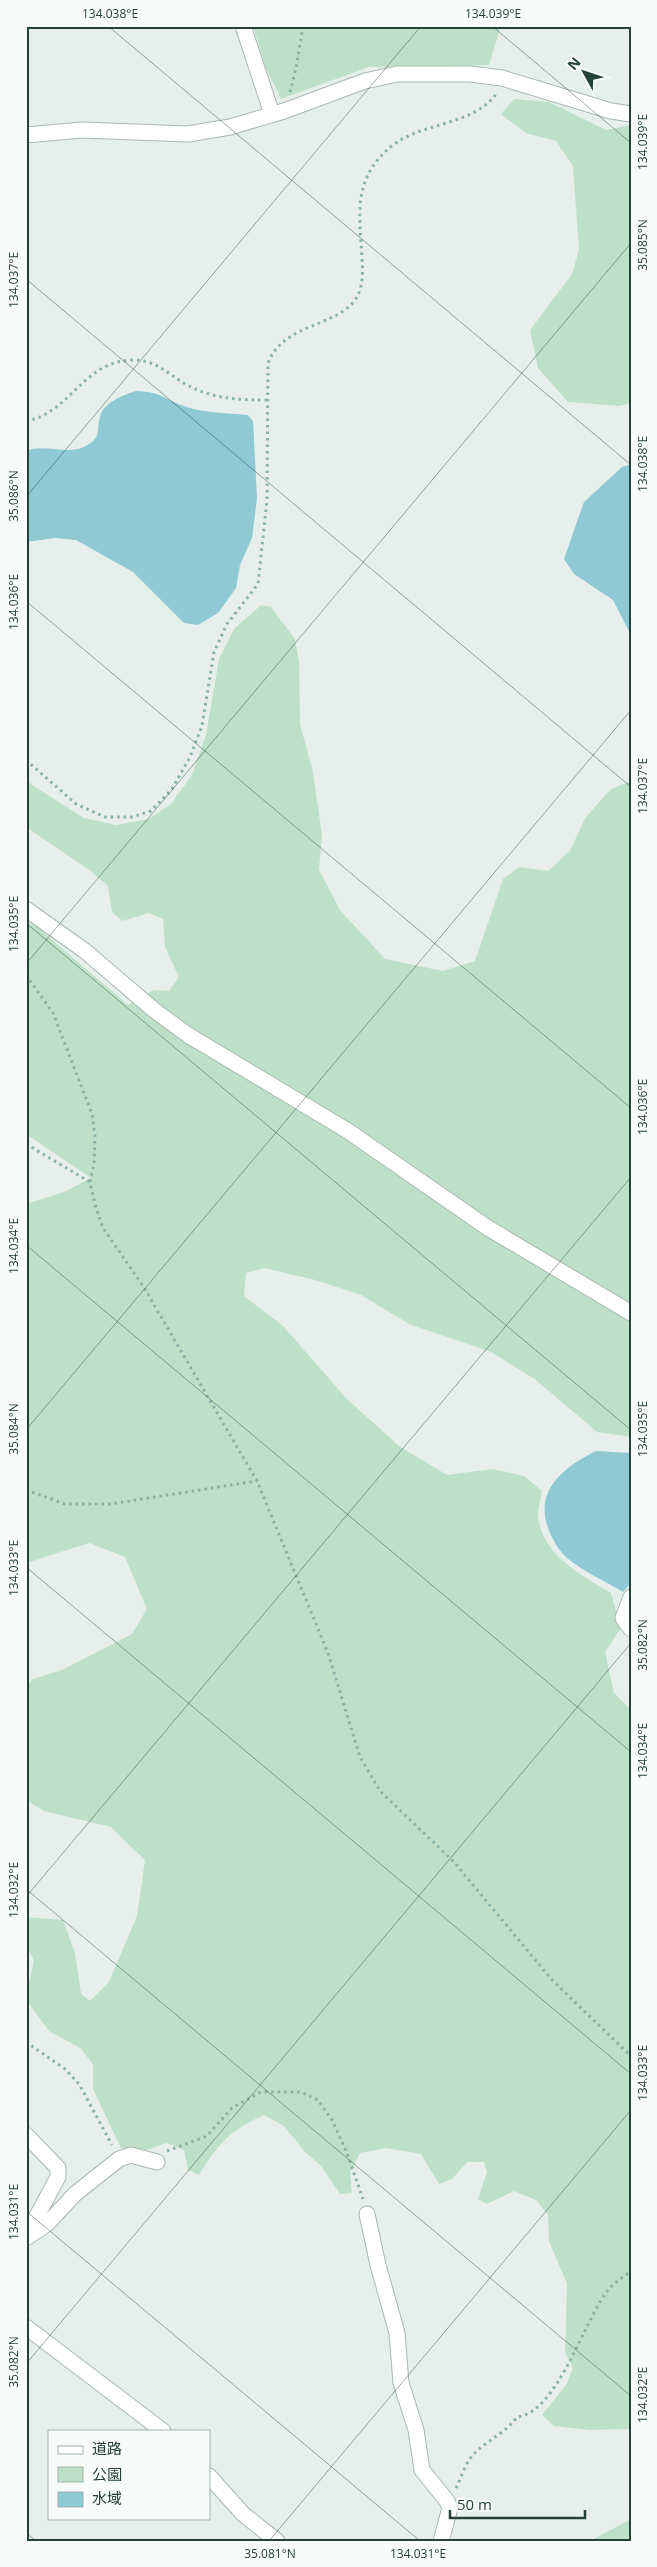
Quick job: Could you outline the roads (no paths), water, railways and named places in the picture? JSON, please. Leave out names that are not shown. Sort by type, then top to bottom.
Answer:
[{"type":"street","points":[[243,26],[278,113]]},
{"type":"street","points":[[26,135],[82,130],[188,134],[230,127],[278,113],[365,81],[397,74],[470,74],[502,78],[612,111],[631,114]]},
{"type":"street","points":[[26,909],[85,951],[154,1010],[188,1035],[348,1131],[488,1228],[631,1313]]},
{"type":"street","points":[[631,1597],[623,1618],[631,1629]]},
{"type":"street","points":[[26,2134],[58,2168],[58,2177],[26,2237]]},
{"type":"street","points":[[26,2237],[47,2224],[75,2194],[119,2159],[131,2155],[157,2162]]},
{"type":"street","points":[[367,2214],[378,2266],[397,2333],[400,2383],[416,2430],[422,2470],[447,2501],[450,2508],[441,2541]]},
{"type":"street","points":[[26,2327],[162,2430]]},
{"type":"street","points":[[210,2477],[243,2514],[277,2541]]},
{"type":"water","points":[[136,391],[156,394],[197,410],[248,415],[253,421],[257,498],[252,538],[240,565],[236,588],[218,613],[198,625],[184,623],[133,572],[76,540],[55,538],[26,542],[26,451],[41,448],[71,450],[86,446],[94,440],[98,433],[100,417],[105,407],[115,400]]},
{"type":"water","points":[[631,464],[631,635],[613,600],[574,574],[564,559],[584,502],[622,467]]},
{"type":"water","points":[[596,1451],[631,1453],[631,1583],[623,1592],[580,1568],[564,1556],[550,1533],[545,1518],[545,1505],[554,1483],[572,1465]]}]
